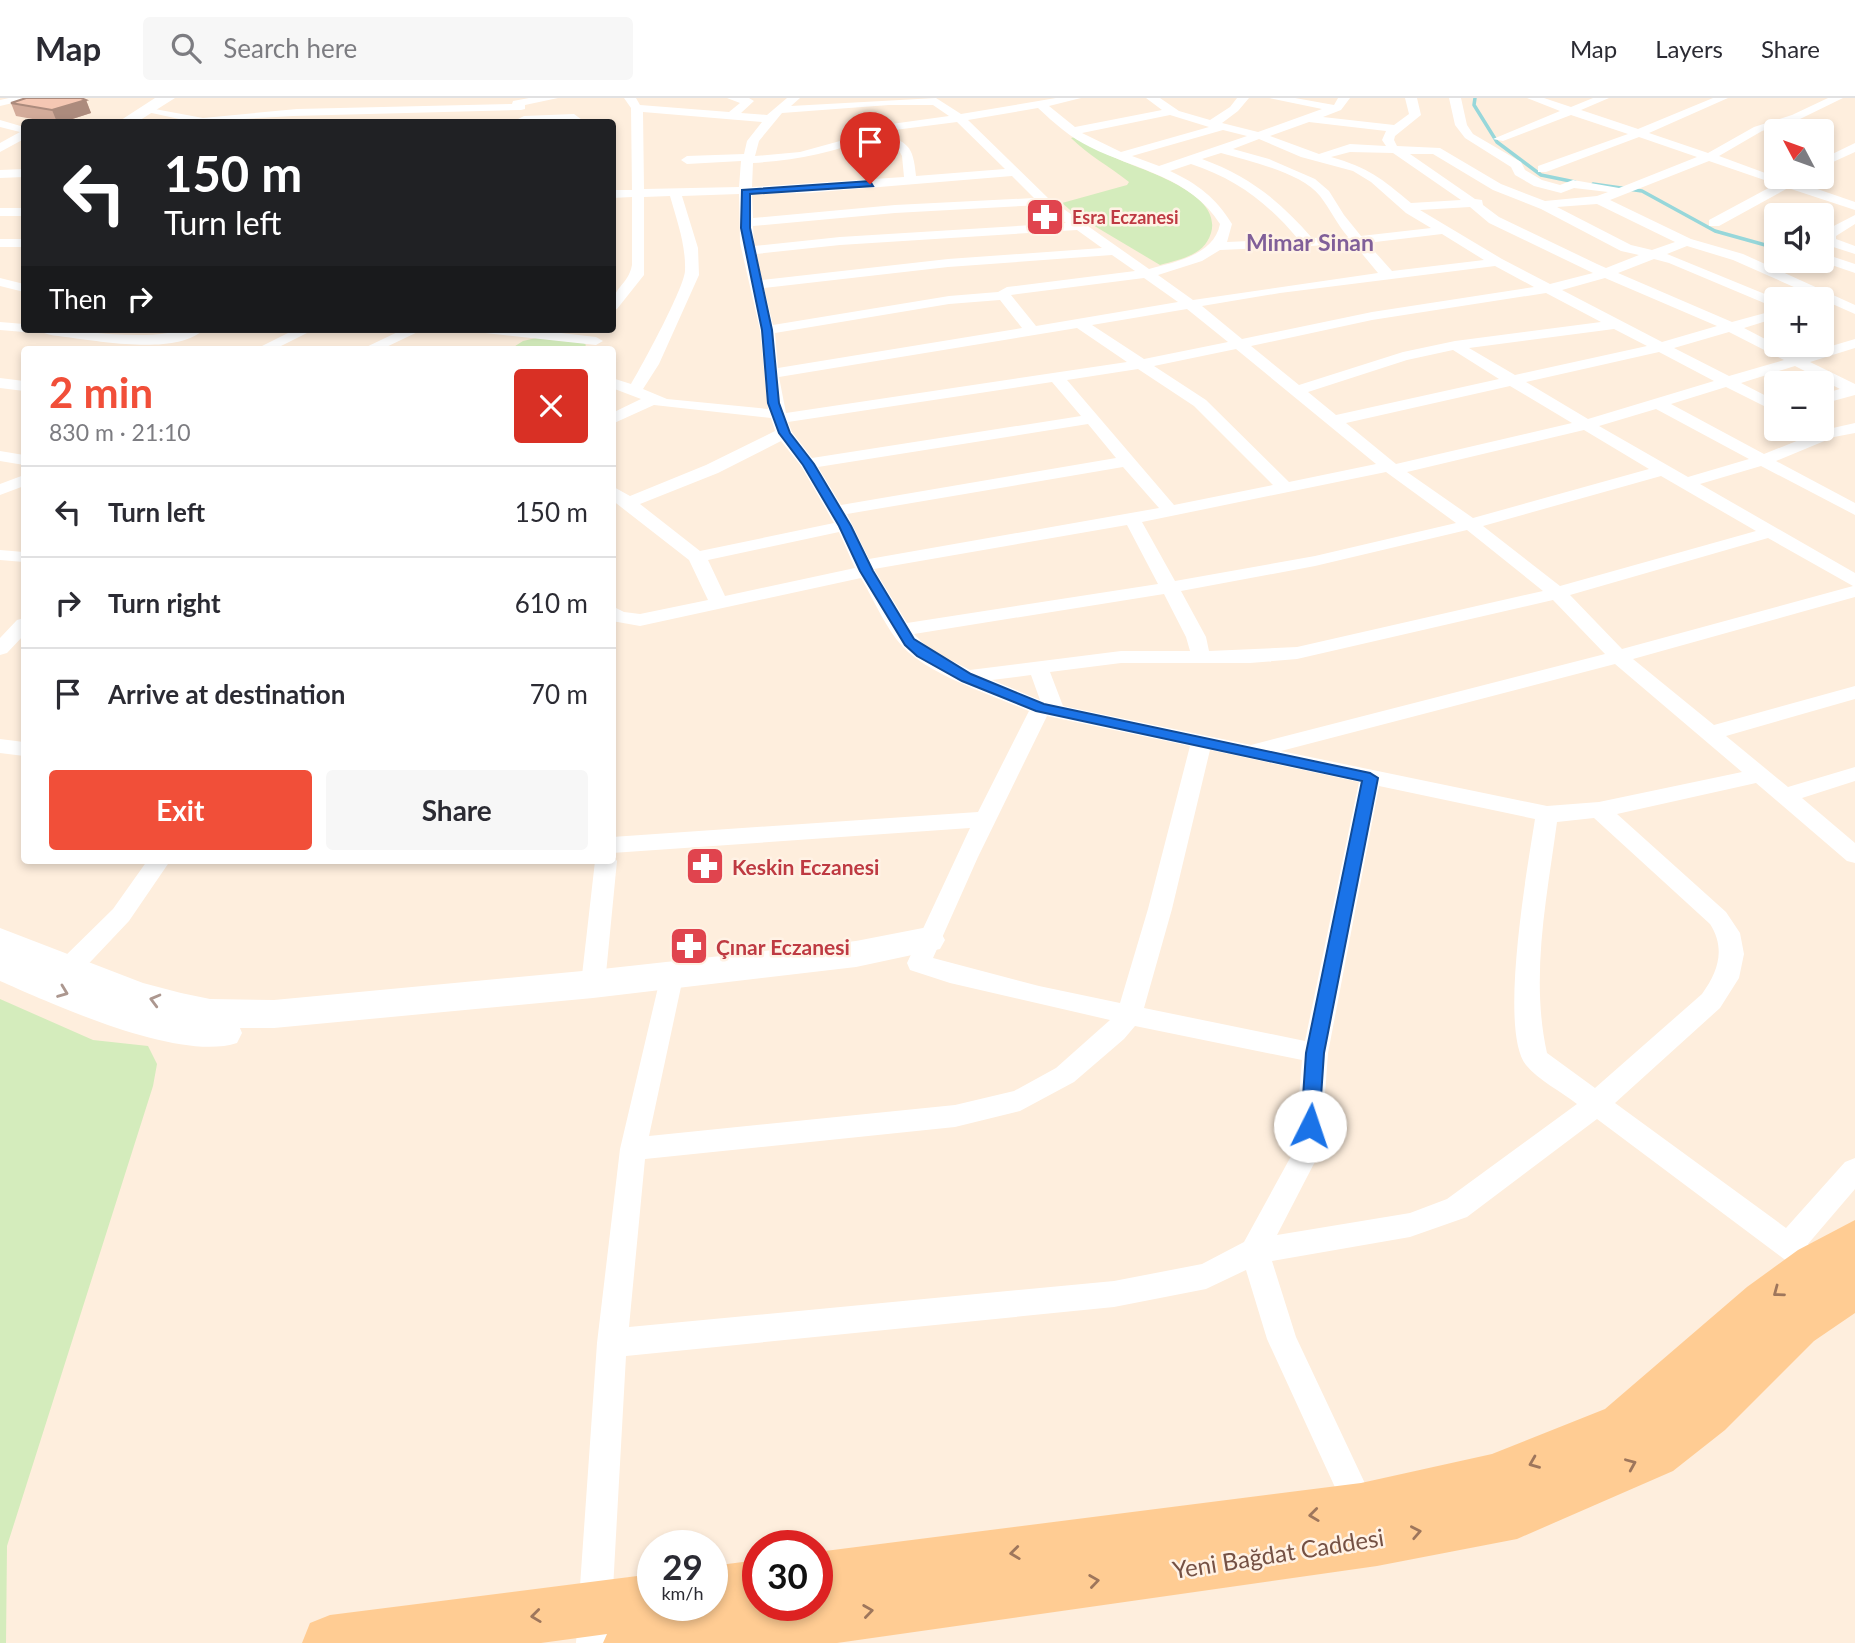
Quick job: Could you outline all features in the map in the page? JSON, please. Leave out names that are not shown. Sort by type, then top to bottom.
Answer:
[{"type":"main road","points":[[130,119],[167,98]]},
{"type":"main road","points":[[0,941],[136,995],[210,1013],[274,1014],[593,984],[671,980]]},
{"type":"main road","points":[[0,966],[117,1013],[168,1029],[258,1034],[375,1024],[671,980],[923,952]]},
{"type":"main road","name":"Yeni Bağdat Caddesi","points":[[833,1577],[1361,1509],[1492,1480],[1622,1427],[1764,1302],[1828,1259]]},
{"type":"main road","name":"Yeni Bağdat Caddesi","points":[[330,1643],[606,1632],[1059,1586],[1377,1539],[1517,1513],[1655,1453],[1707,1413],[1797,1325],[1828,1259]]},
{"type":"main road","name":"Yeni Bağdat Caddesi","points":[[606,1632],[637,1612]]},
{"type":"street","points":[[0,103],[28,98]]},
{"type":"street","points":[[295,116],[301,98]]},
{"type":"street","points":[[248,119],[464,103],[516,103],[552,98]]},
{"type":"street","points":[[733,98],[750,99]]},
{"type":"street","points":[[794,98],[774,115],[753,141],[747,158],[745,192],[749,251],[767,330],[770,373],[780,422],[840,518],[901,630],[909,642],[922,653],[967,677],[1048,710],[1547,814],[1599,810],[1760,775]]},
{"type":"street","points":[[992,113],[995,98]]},
{"type":"street","points":[[687,160],[747,158],[816,162],[868,132],[1075,98]]},
{"type":"street","points":[[1152,98],[1173,111],[1216,126],[1261,135],[1305,154],[1357,168],[1374,178],[1409,207],[1497,262],[1764,401]]},
{"type":"street","points":[[1120,156],[1216,126],[1243,98]]},
{"type":"street","points":[[1275,98],[1341,103]]},
{"type":"street","points":[[1411,98],[1415,115],[1396,129],[1388,141],[1393,148],[1474,203],[1494,220],[1606,273],[1729,326],[1816,371]]},
{"type":"street","points":[[1455,98],[1461,125],[1469,136],[1517,165],[1519,172],[1538,183],[1561,189],[1573,184],[1627,189]]},
{"type":"street","points":[[1533,98],[1638,134],[1764,171]]},
{"type":"street","points":[[1499,139],[1603,98]]},
{"type":"street","points":[[1542,169],[1638,134],[1722,98]]},
{"type":"street","points":[[1809,98],[1837,102]]},
{"type":"street","points":[[731,117],[750,99]]},
{"type":"street","points":[[616,301],[637,275],[640,232],[636,101],[731,117],[932,100],[960,118],[1044,201],[1190,305],[1391,468],[1471,525],[1557,593],[1618,656],[1855,855]]},
{"type":"street","points":[[1409,207],[1474,203],[1544,205],[1599,200],[1711,156],[1758,129],[1837,102]]},
{"type":"street","points":[[516,103],[523,119]]},
{"type":"street","points":[[1158,172],[1306,119],[1341,103]]},
{"type":"street","points":[[1040,104],[1073,131],[1120,156],[1196,190],[1222,212],[1226,224],[1225,233],[1217,246]]},
{"type":"street","points":[[144,110],[188,119]]},
{"type":"street","points":[[1073,131],[1173,111]]},
{"type":"street","points":[[548,119],[576,119]]},
{"type":"street","points":[[1306,119],[1396,129]]},
{"type":"street","points":[[0,122],[21,132]]},
{"type":"street","points":[[868,132],[902,145],[908,156],[910,180]]},
{"type":"street","points":[[2,146],[21,135]]},
{"type":"street","points":[[1834,157],[1855,147]]},
{"type":"street","points":[[1323,157],[1335,150],[1350,148],[1436,151],[1497,187],[1544,205],[1626,248],[1674,260],[1764,299]]},
{"type":"street","points":[[1221,149],[1265,162],[1311,182],[1325,194],[1338,217],[1387,274]]},
{"type":"street","points":[[1192,160],[1231,174],[1255,187],[1309,243]]},
{"type":"street","points":[[816,162],[841,186]]},
{"type":"street","points":[[616,194],[745,192],[1015,172]]},
{"type":"street","points":[[0,174],[21,173]]},
{"type":"street","points":[[886,182],[914,252]]},
{"type":"street","points":[[1714,223],[1775,189]]},
{"type":"street","points":[[1817,189],[1855,205]]},
{"type":"street","points":[[634,391],[657,353],[692,275],[691,248],[674,192]]},
{"type":"street","points":[[1599,200],[1686,242],[1738,257],[1800,287]]},
{"type":"street","points":[[745,223],[895,209],[1044,201]]},
{"type":"street","points":[[0,212],[21,212]]},
{"type":"street","points":[[1834,231],[1855,219]]},
{"type":"street","points":[[758,285],[914,252],[1079,226]]},
{"type":"street","points":[[767,330],[938,301],[1003,295],[1007,291],[1147,273],[1184,264],[1217,246],[1359,240],[1445,230]]},
{"type":"street","points":[[628,503],[712,469],[780,422],[1141,364],[1409,309],[1564,286],[1686,242]]},
{"type":"street","points":[[0,243],[21,243]]},
{"type":"street","points":[[1834,244],[1855,250]]},
{"type":"street","points":[[749,251],[1114,251]]},
{"type":"street","points":[[1834,261],[1855,269]]},
{"type":"street","points":[[770,373],[1387,274],[1497,262]]},
{"type":"street","points":[[0,282],[21,287]]},
{"type":"street","points":[[1003,295],[1032,331]]},
{"type":"street","points":[[1834,302],[1855,310]]},
{"type":"street","points":[[1333,421],[1661,347],[1764,317]]},
{"type":"street","points":[[1079,323],[1200,403],[1285,488]]},
{"type":"street","points":[[1297,391],[1403,356],[1455,345],[1616,324]]},
{"type":"street","points":[[0,326],[21,328]]},
{"type":"street","points":[[66,333],[134,345],[183,333]]},
{"type":"street","points":[[273,346],[300,333]]},
{"type":"street","points":[[377,346],[407,333]]},
{"type":"street","points":[[507,346],[525,333]]},
{"type":"street","points":[[535,333],[595,340]]},
{"type":"street","points":[[616,618],[640,620],[865,568],[1391,468],[1586,425],[1855,342]]},
{"type":"street","points":[[1455,345],[1855,582]]},
{"type":"street","points":[[1056,377],[1170,511]]},
{"type":"street","points":[[1834,380],[1854,390],[1834,396]]},
{"type":"street","points":[[0,383],[21,386]]},
{"type":"street","points":[[616,384],[664,403],[761,414],[780,422]]},
{"type":"street","points":[[616,417],[653,398]]},
{"type":"street","points":[[1658,403],[1855,510]]},
{"type":"street","points":[[808,464],[1092,419]]},
{"type":"street","points":[[1834,430],[1855,428]]},
{"type":"street","points":[[1834,435],[1855,446]]},
{"type":"street","points":[[1687,483],[1763,460],[1804,441]]},
{"type":"street","points":[[0,456],[21,460]]},
{"type":"street","points":[[697,557],[840,518],[1128,461]]},
{"type":"street","points":[[901,630],[1170,589],[1318,561],[1471,525],[1665,470]]},
{"type":"street","points":[[0,490],[21,481]]},
{"type":"street","points":[[616,494],[697,557],[719,603]]},
{"type":"street","points":[[1132,519],[1196,637],[1201,656]]},
{"type":"street","points":[[967,677],[1121,657],[1250,657],[1297,653],[1557,593],[1770,532]]},
{"type":"street","points":[[0,555],[21,557]]},
{"type":"street","points":[[1247,752],[1508,687],[1855,591]]},
{"type":"street","points":[[0,649],[21,627]]},
{"type":"street","points":[[1038,668],[1048,710],[986,819],[923,952],[963,978],[1315,1053]]},
{"type":"street","points":[[1711,733],[1855,692]]},
{"type":"street","points":[[633,1149],[955,1116],[1020,1100],[1065,1075],[1115,1032],[1129,1015],[1160,909],[1201,743]]},
{"type":"street","points":[[0,746],[21,749]]},
{"type":"street","points":[[1785,796],[1855,774]]},
{"type":"street","points":[[1361,1509],[1282,1339],[1254,1251],[1308,1150],[1315,1053],[1370,778]]},
{"type":"street","points":[[612,1343],[1114,1294],[1206,1276],[1254,1251],[1365,1234],[1410,1224],[1457,1208],[1505,1175],[1595,1104],[1678,1033],[1711,1001],[1727,978],[1732,954],[1728,933],[1718,918],[1599,810]]},
{"type":"street","points":[[1547,814],[1527,975],[1529,1040],[1535,1058],[1595,1104],[1828,1259],[1855,1170]]},
{"type":"street","points":[[616,845],[986,819]]},
{"type":"street","points":[[68,969],[121,915],[157,864]]},
{"type":"street","points":[[593,984],[606,864]]},
{"type":"street","points":[[606,1632],[612,1343],[633,1149],[671,980]]},
{"type":"green space","points":[[1075,137],[1162,177],[1194,195],[1205,206],[1212,219],[1208,241],[1197,252],[1160,265],[1076,215],[1062,203],[1127,185],[1129,182],[1084,150],[1071,138]]},
{"type":"green space","points":[[536,338],[586,345],[515,346]]},
{"type":"green space","points":[[0,999],[93,1040],[148,1046],[157,1064],[153,1086],[7,1546],[6,1643],[0,1643]]},
{"type":"building","points":[[26,98],[86,100],[52,110],[11,103]]},
{"type":"waterway","points":[[1475,98],[1474,105],[1497,142],[1541,175],[1575,182]]},
{"type":"waterway","points":[[1593,184],[1642,191],[1715,231],[1764,245]]},
{"type":"place","name":"Esra Eczanesi","points":[[1045,217]]},
{"type":"place","name":"Keskin Eczanesi","points":[[705,866]]},
{"type":"place","name":"Çınar Eczanesi","points":[[689,946]]},
{"type":"district","name":"Mimar Sinan","points":[[1310,242]]},
{"type":"route","points":[[870,184],[745,192],[745,228],[767,330],[774,403],[784,433],[808,464],[845,526],[866,571],[909,642],[922,653],[967,677],[1041,708],[1370,778],[1315,1053],[1310,1126]]}]
